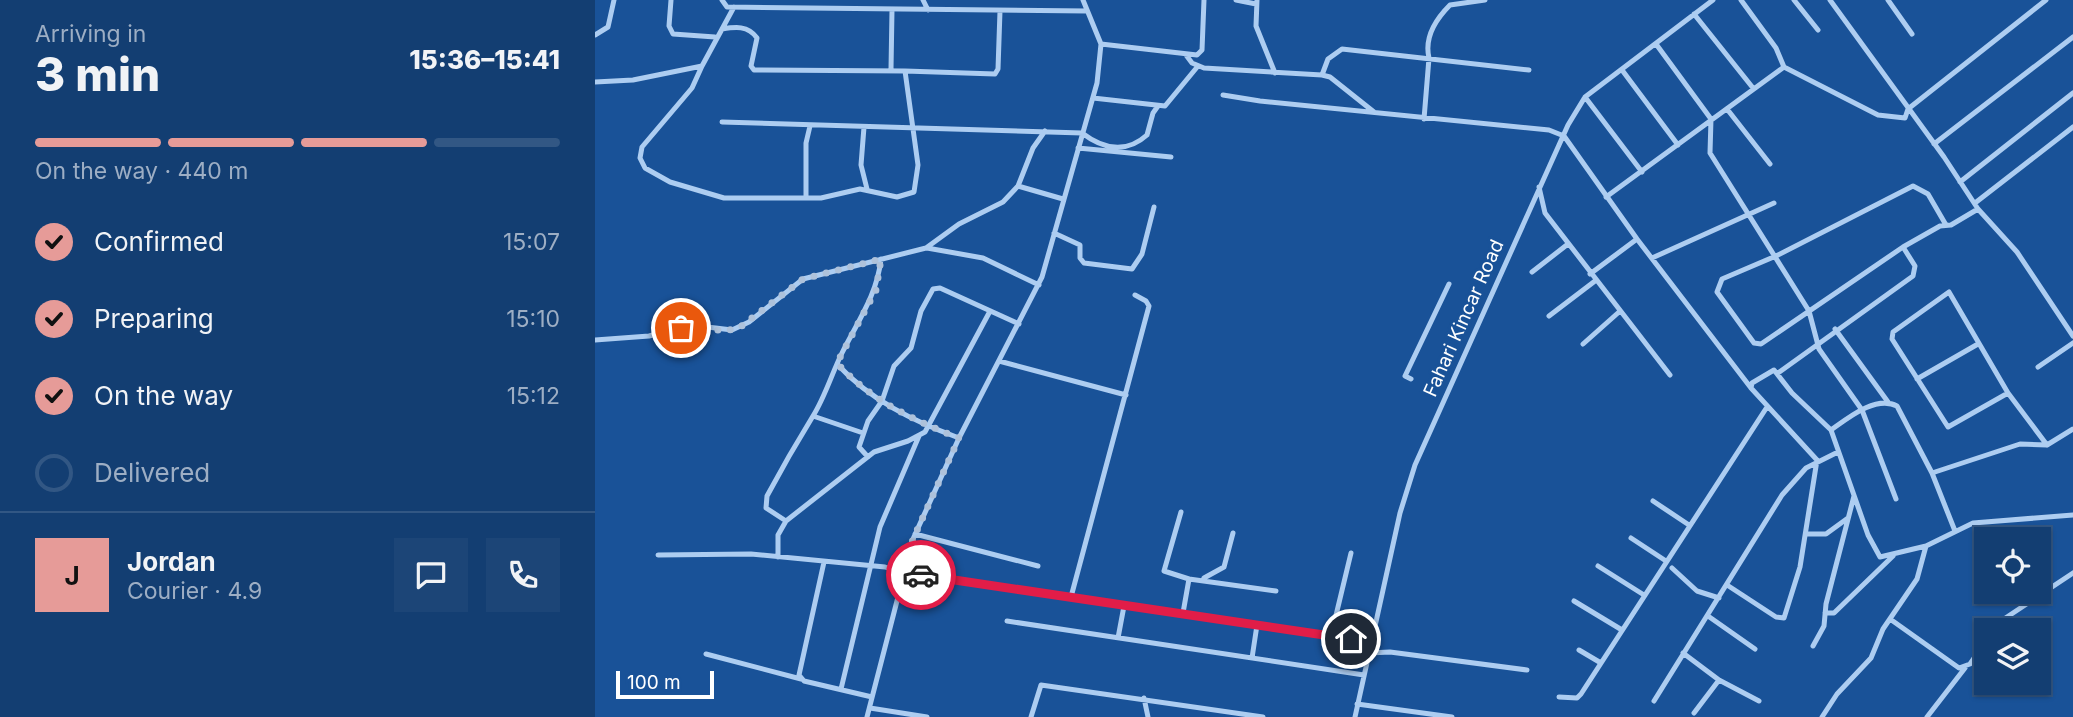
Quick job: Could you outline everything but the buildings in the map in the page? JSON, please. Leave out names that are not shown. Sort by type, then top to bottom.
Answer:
[{"type":"street","points":[[595,35],[608,27],[614,0]]},
{"type":"street","points":[[671,0],[669,26],[673,34],[715,37]]},
{"type":"street","points":[[722,0],[724,6],[734,7],[1087,11]]},
{"type":"street","points":[[843,0],[845,9]]},
{"type":"street","points":[[923,0],[928,10]]},
{"type":"street","points":[[867,717],[915,534],[959,438],[1039,285],[1093,98],[1101,44],[1083,0]]},
{"type":"street","points":[[1101,44],[1197,55],[1202,50],[1204,0]]},
{"type":"street","points":[[1237,0],[1256,2],[1256,26],[1275,73]]},
{"type":"street","points":[[1445,0],[1454,4],[1472,4],[1485,0]]},
{"type":"street","name":"Fahari Kincar Road","points":[[1355,717],[1401,513],[1415,465],[1564,136],[1585,97],[1713,0]]},
{"type":"street","points":[[1741,0],[1776,48],[1784,67],[1878,115],[1905,118],[1907,108],[2046,0]]},
{"type":"street","points":[[1794,0],[1818,30]]},
{"type":"street","points":[[1830,0],[1976,206],[2017,252],[2073,337]]},
{"type":"street","points":[[1888,0],[1912,34]]},
{"type":"street","points":[[1424,119],[1429,58],[1427,50],[1431,32],[1443,13],[1454,4]]},
{"type":"street","points":[[734,7],[715,37],[692,88],[642,147],[641,164],[670,182],[724,198],[834,197],[866,189],[897,197],[914,192],[918,165],[905,71]]},
{"type":"street","points":[[891,69],[892,10]]},
{"type":"street","points":[[722,29],[741,27],[754,34],[757,38],[751,66],[754,70],[891,69],[995,74],[998,69],[1000,11]]},
{"type":"street","points":[[1695,14],[1753,88]]},
{"type":"street","points":[[1934,144],[2073,37]]},
{"type":"street","points":[[1656,44],[1711,119],[1710,153],[1809,311],[1816,330],[1817,344],[1862,410],[1896,499]]},
{"type":"street","points":[[1322,75],[1328,59],[1342,49],[1529,70]]},
{"type":"street","points":[[1186,55],[1198,66],[1330,77],[1374,112]]},
{"type":"street","points":[[595,82],[633,80],[702,66]]},
{"type":"street","points":[[1093,98],[1158,106],[1170,103],[1198,66]]},
{"type":"street","points":[[1606,197],[1784,67]]},
{"type":"street","points":[[1622,70],[1678,145]]},
{"type":"street","points":[[1960,182],[2073,93]]},
{"type":"street","points":[[1223,94],[1424,119],[1549,130],[1564,136],[1637,239],[1751,388],[1817,460]]},
{"type":"street","points":[[1585,97],[1642,172]]},
{"type":"street","points":[[722,122],[1082,133],[1105,146],[1127,147],[1147,135],[1158,106]]},
{"type":"street","points":[[1727,109],[1770,164]]},
{"type":"street","points":[[806,197],[806,143],[810,126]]},
{"type":"street","points":[[864,127],[861,165],[866,189]]},
{"type":"street","points":[[1946,225],[1928,194],[1913,186],[1776,257],[1722,279],[1717,292],[1754,343],[1761,344],[1903,247],[1946,225],[1976,206],[2073,127]]},
{"type":"street","points":[[595,340],[649,336],[691,325],[732,330],[749,322],[803,279],[926,248],[958,224],[1003,202],[1018,186],[1033,148],[1045,131]]},
{"type":"street","points":[[1078,148],[1171,158]]},
{"type":"street","points":[[1018,186],[1063,199]]},
{"type":"street","points":[[1539,187],[1545,213],[1670,375]]},
{"type":"street","points":[[1652,258],[1774,203]]},
{"type":"street","points":[[1054,233],[1080,245],[1080,258],[1084,263],[1132,269],[1142,254],[1154,207]]},
{"type":"street","points":[[1590,274],[1637,239]]},
{"type":"street","points":[[1532,272],[1568,244]]},
{"type":"street","points":[[1778,373],[1835,329],[1913,276],[1915,267],[1903,247]]},
{"type":"street","points":[[926,248],[982,258],[1039,285]]},
{"type":"street","points":[[786,521],[766,508],[766,500],[803,429],[813,416],[837,363],[876,290],[881,259]]},
{"type":"street","points":[[1549,316],[1595,281]]},
{"type":"street","points":[[1411,379],[1405,376],[1449,284]]},
{"type":"street","points":[[868,457],[859,447],[863,433],[882,401],[894,366],[911,348],[921,311],[933,289],[940,288],[989,313],[1019,324]]},
{"type":"street","points":[[2008,393],[1948,427],[1892,339],[1893,332],[1947,292],[2008,393],[2047,445]]},
{"type":"street","points":[[1071,597],[1149,306],[1146,300],[1135,295]]},
{"type":"street","points":[[1583,344],[1619,312]]},
{"type":"street","points":[[778,557],[778,535],[786,521],[868,457],[919,436],[929,427],[989,313]]},
{"type":"street","points":[[1835,329],[1888,402],[1897,406],[1932,474],[1955,531]]},
{"type":"street","points":[[1917,379],[1979,344]]},
{"type":"street","points":[[2038,367],[2073,344]]},
{"type":"street","points":[[999,361],[1126,396]]},
{"type":"street","points":[[837,363],[862,388],[882,401],[929,427],[959,438]]},
{"type":"street","points":[[1751,388],[1752,383],[1772,370],[1778,373],[1792,393],[1831,430],[1854,496],[1878,555],[1882,558],[1926,546],[1973,523],[2073,515]]},
{"type":"street","points":[[1831,430],[1862,410],[1888,402]]},
{"type":"street","points":[[1559,697],[1577,698],[1767,407]]},
{"type":"street","points":[[813,416],[863,433]]},
{"type":"street","points":[[1932,474],[2020,444],[2047,445],[2073,429]]},
{"type":"street","points":[[841,689],[873,566],[880,527],[919,436]]},
{"type":"street","points":[[1654,701],[1782,495],[1795,478],[1817,460],[1838,452]]},
{"type":"street","points":[[1727,584],[1776,617],[1784,618],[1800,567],[1817,460]]},
{"type":"street","points":[[1813,646],[1824,626],[1854,496]]},
{"type":"street","points":[[1653,501],[1689,525]]},
{"type":"street","points":[[1181,512],[1164,571],[1189,579],[1276,591]]},
{"type":"street","points":[[1806,534],[1826,534],[1848,518]]},
{"type":"street","points":[[1201,579],[1224,567],[1233,533]]},
{"type":"street","points":[[915,534],[1038,566]]},
{"type":"street","points":[[1631,538],[1666,561]]},
{"type":"street","points":[[1822,717],[1837,694],[1867,665],[1889,619],[1917,579],[1926,546]]},
{"type":"street","points":[[658,555],[708,553],[873,566],[903,573],[1371,642]]},
{"type":"street","points":[[1331,636],[1351,553]]},
{"type":"street","points":[[1825,613],[1833,613],[1844,605],[1893,556]]},
{"type":"street","points":[[801,678],[798,670],[824,562]]},
{"type":"street","points":[[1598,566],[1644,595]]},
{"type":"street","points":[[1672,568],[1697,591],[1719,598]]},
{"type":"street","points":[[2006,618],[2073,573]]},
{"type":"street","points":[[1183,613],[1189,579]]},
{"type":"street","points":[[1574,601],[1622,630]]},
{"type":"street","points":[[1118,638],[1123,606]]},
{"type":"street","points":[[1707,616],[1755,649]]},
{"type":"street","points":[[1889,619],[1950,665],[1965,668]]},
{"type":"street","points":[[1007,621],[1364,675]]},
{"type":"street","points":[[1252,658],[1257,625]]},
{"type":"street","points":[[1579,650],[1601,663]]},
{"type":"street","points":[[1369,653],[1390,652],[1527,670]]},
{"type":"street","points":[[1683,653],[1719,680],[1759,701]]},
{"type":"street","points":[[706,654],[872,697]]},
{"type":"street","points":[[1927,717],[1974,656]]},
{"type":"street","points":[[1694,712],[1719,680]]},
{"type":"street","points":[[1031,717],[1041,685],[1263,717]]},
{"type":"street","points":[[1145,698],[1148,717]]},
{"type":"street","points":[[1357,704],[1408,714],[1452,717]]},
{"type":"street","points":[[870,708],[927,717]]},
{"type":"way so far","points":[[681,328],[691,325],[723,331],[739,328],[803,279],[881,259],[876,290],[837,363],[870,395],[929,427],[959,438],[927,505],[903,573],[921,575]]},
{"type":"route","points":[[921,575],[1351,639]]}]
